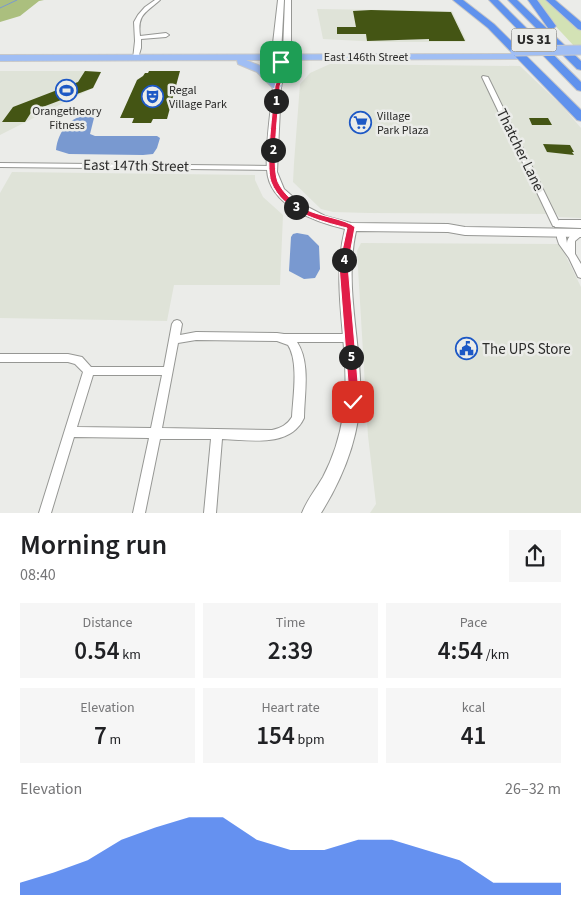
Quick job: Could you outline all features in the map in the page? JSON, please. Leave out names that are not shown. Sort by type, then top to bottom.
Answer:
[{"type":"highway","points":[[457,0],[482,19],[581,116]]},
{"type":"highway","points":[[468,0],[512,35],[581,105]]},
{"type":"highway","points":[[482,0],[577,84]]},
{"type":"highway","name":"US 31","points":[[494,0],[577,84]]},
{"type":"highway","name":"US 31","points":[[512,0],[581,67]]},
{"type":"highway","points":[[530,0],[581,58]]},
{"type":"highway","points":[[550,0],[581,27]]},
{"type":"main road","name":"East 146th Street","points":[[0,58],[281,54],[518,54],[581,50]]},
{"type":"main road","name":"East 146th Street","points":[[0,54],[222,58],[281,54]]},
{"type":"main road","name":"East 146th Street","points":[[518,54],[581,58]]},
{"type":"main road","points":[[222,58],[244,62],[258,68],[277,86]]},
{"type":"street","points":[[136,56],[136,25],[139,14],[158,0]]},
{"type":"street","points":[[281,0],[281,74],[277,86],[272,168],[273,177],[279,190],[296,206],[321,219],[351,227],[448,228],[465,232],[558,228],[580,230]]},
{"type":"street","points":[[281,54],[288,0]]},
{"type":"street","points":[[137,38],[166,35]]},
{"type":"street","name":"Thatcher Lane","points":[[485,77],[558,228],[565,249],[571,254],[581,275]]},
{"type":"street","name":"East 147th Street","points":[[0,165],[272,168]]},
{"type":"street","points":[[310,513],[330,479],[345,444],[353,402],[344,265],[351,227]]},
{"type":"street","points":[[571,254],[572,240],[580,230]]},
{"type":"street","points":[[139,513],[177,324]]},
{"type":"street","points":[[174,340],[196,336],[349,338]]},
{"type":"street","points":[[70,432],[272,435],[285,432],[294,426],[298,418],[297,350],[293,343],[287,339],[277,338]]},
{"type":"street","points":[[0,358],[68,358],[78,360],[89,371],[167,371]]},
{"type":"street","points":[[45,513],[89,371]]},
{"type":"street","points":[[210,513],[217,434]]},
{"type":"shaded area","points":[[317,9],[452,11],[466,40],[465,42],[380,42],[323,39]]},
{"type":"shaded area","points":[[330,64],[520,66],[562,106],[581,128],[581,218],[559,217],[557,214],[368,213],[333,212],[321,209],[293,182],[294,163],[300,84],[310,73]]},
{"type":"shaded area","points":[[0,71],[101,72],[93,88],[0,135]]},
{"type":"shaded area","points":[[12,172],[255,175],[255,180],[263,197],[283,215],[280,285],[174,285],[167,321],[0,318],[0,193]]},
{"type":"shaded area","points":[[361,243],[560,244],[581,287],[581,513],[370,513],[376,504],[368,436],[357,251]]},
{"type":"green space","points":[[0,0],[44,0],[39,1],[20,16],[0,22]]},
{"type":"green space","points":[[535,0],[547,0],[581,31],[581,47],[575,47],[547,17]]},
{"type":"water","points":[[89,115],[94,118],[90,134],[95,136],[157,136],[160,138],[157,148],[153,154],[143,155],[69,154],[56,150],[59,137],[66,126],[76,118]]},
{"type":"water","points":[[297,233],[308,235],[319,246],[320,269],[315,278],[304,279],[289,271],[291,237]]},
{"type":"building","points":[[353,11],[451,12],[465,41],[429,41],[429,39],[367,41],[366,34],[337,34],[337,27],[356,27]]},
{"type":"building","points":[[85,71],[101,72],[93,88],[32,111],[25,122],[2,122],[13,107],[78,82]]},
{"type":"building","name":"Regal Village Park","points":[[149,71],[180,71],[167,119],[153,119],[151,123],[132,123],[134,118],[120,118],[137,80]]},
{"type":"building","points":[[529,118],[548,118],[552,125],[532,125]]},
{"type":"building","points":[[543,144],[570,145],[574,155],[547,152]]},
{"type":"waterway","points":[[0,8],[17,0]]},
{"type":"place","name":"Orangetheory Fitness","points":[[67,90]]},
{"type":"place","name":"Regal Village Park","points":[[153,97]]},
{"type":"place","name":"Village Park Plaza","points":[[361,123]]},
{"type":"place","name":"The UPS Store","points":[[466,349]]},
{"type":"route","points":[[281,62],[281,74],[277,86],[272,168],[275,182],[286,198],[301,210],[321,219],[351,227],[345,254],[344,280],[353,402]]}]
